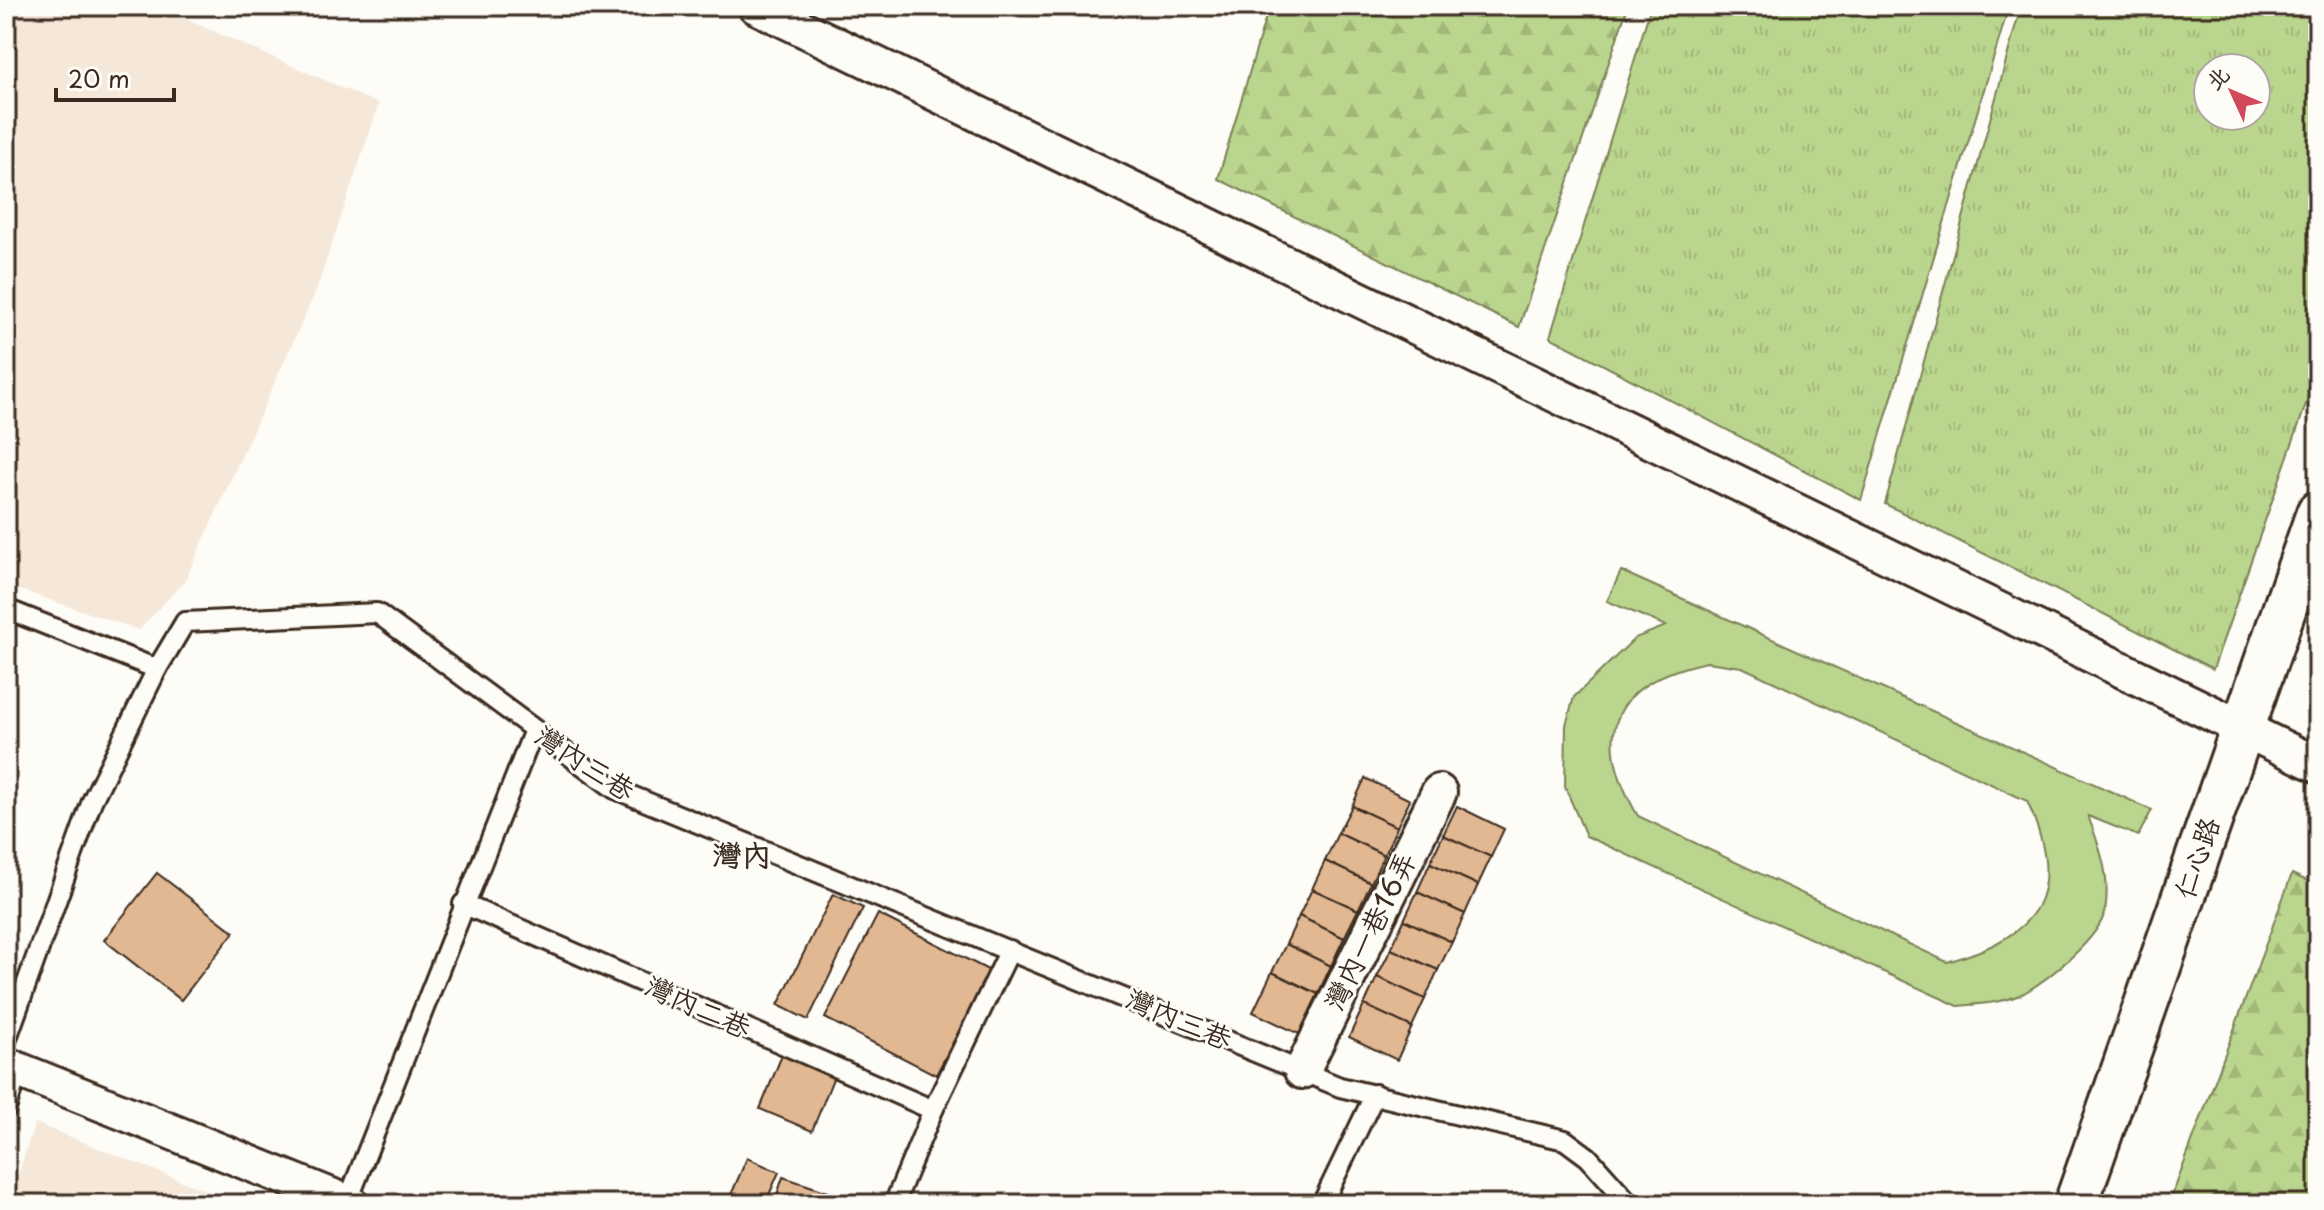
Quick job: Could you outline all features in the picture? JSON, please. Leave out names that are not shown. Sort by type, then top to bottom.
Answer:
[{"type":"street","points":[[756,6],[2318,765]]},
{"type":"street","name":"仁心路","points":[[2076,1204],[2318,513]]},
{"type":"street","name":"灣內一巷16弄","points":[[1302,1071],[1439,792]]},
{"type":"street","points":[[10,1059],[349,1203]]},
{"type":"lane","points":[[6,609],[157,669]]},
{"type":"lane","name":"灣內三巷","points":[[6,1109],[10,1059],[92,801],[157,669],[185,622],[377,613],[615,789],[1340,1087],[1565,1140],[1588,1157],[1630,1204]]},
{"type":"lane","points":[[349,1203],[463,904],[534,730]]},
{"type":"lane","name":"灣內二巷","points":[[463,904],[933,1110]]},
{"type":"lane","points":[[894,1204],[933,1110],[1010,950]]},
{"type":"lane","points":[[1322,1204],[1375,1094]]},
{"type":"shaded area","points":[[6,6],[156,6],[379,104],[316,291],[185,581],[139,630],[6,585]]},
{"type":"shaded area","points":[[35,1123],[240,1204],[9,1204]]},
{"type":"green space","points":[[1269,6],[1628,6],[1519,327],[1218,179]]},
{"type":"green space","points":[[1651,6],[2009,6],[1861,500],[1550,337]]},
{"type":"green space","points":[[2021,6],[2318,6],[2318,370],[2213,669],[1885,504]]},
{"type":"green space","points":[[1621,571],[2152,810],[2138,836],[2088,816],[2100,851],[2107,887],[2101,922],[2083,945],[2024,993],[2000,1001],[1958,1006],[1586,836],[1565,787],[1566,725],[1574,697],[1635,638],[1666,626],[1607,601]],"holes":[[[1707,662],[1742,667],[2027,801],[2045,861],[2044,885],[2038,906],[2024,923],[2005,938],[1947,962],[1638,816],[1623,786],[1615,759],[1614,735],[1619,715],[1631,697],[1650,682]]]},
{"type":"green space","points":[[2292,874],[2318,886],[2318,1204],[2169,1204]]},
{"type":"building","points":[[1365,778],[1410,800],[1397,827],[1352,806]]},
{"type":"building","points":[[1352,806],[1397,827],[1384,855],[1338,833]]},
{"type":"building","points":[[1457,806],[1504,829],[1491,857],[1443,835]]},
{"type":"building","points":[[1338,833],[1384,855],[1371,883],[1325,861]]},
{"type":"building","points":[[1443,835],[1491,857],[1478,885],[1430,863]]},
{"type":"building","points":[[1325,861],[1371,883],[1358,910],[1312,889]]},
{"type":"building","points":[[1430,863],[1478,885],[1465,914],[1417,892]]},
{"type":"building","points":[[157,873],[234,932],[181,1000],[104,940]]},
{"type":"building","points":[[1312,889],[1358,910],[1344,938],[1299,916]]},
{"type":"building","points":[[1417,892],[1465,914],[1452,942],[1404,920]]},
{"type":"building","points":[[833,894],[863,908],[808,1020],[778,1005]]},
{"type":"building","points":[[878,914],[990,971],[936,1075],[825,1018]]},
{"type":"building","points":[[1299,916],[1344,938],[1331,966],[1286,944]]},
{"type":"building","points":[[1404,920],[1452,942],[1438,970],[1391,949]]},
{"type":"building","points":[[1286,944],[1331,966],[1318,994],[1272,972]]},
{"type":"building","points":[[1391,949],[1438,970],[1425,999],[1377,977]]},
{"type":"building","points":[[1272,972],[1318,994],[1299,1034],[1253,1012]]},
{"type":"building","points":[[1377,977],[1425,999],[1412,1027],[1364,1005]]},
{"type":"building","points":[[1364,1005],[1412,1027],[1397,1060],[1349,1037]]},
{"type":"building","points":[[782,1055],[834,1076],[812,1131],[760,1109]]},
{"type":"building","points":[[747,1158],[779,1172],[765,1204],[727,1204]]},
{"type":"building","points":[[783,1177],[864,1204],[774,1204]]},
{"type":"district","name":"灣内","points":[[742,856]]}]
